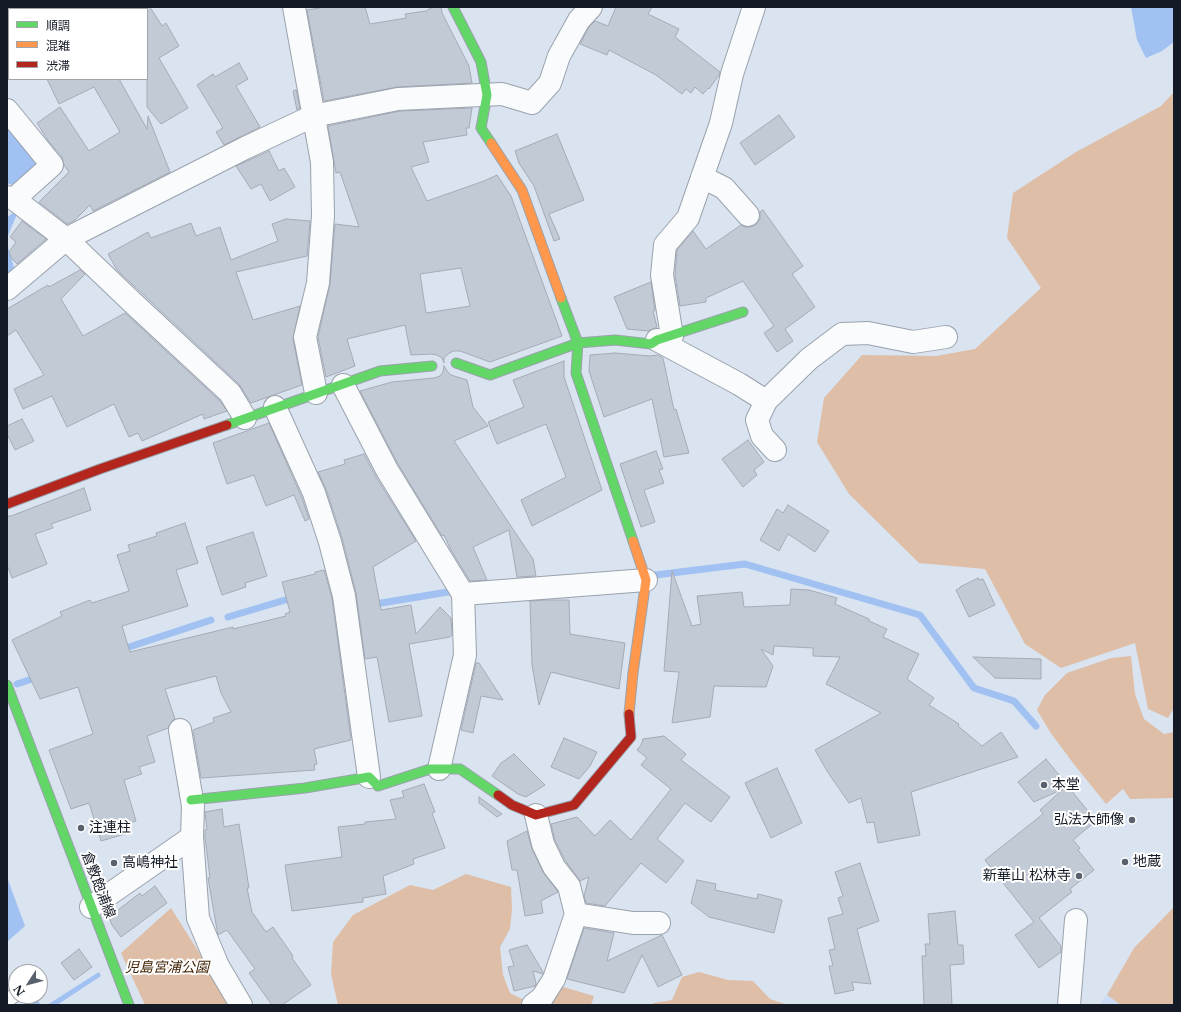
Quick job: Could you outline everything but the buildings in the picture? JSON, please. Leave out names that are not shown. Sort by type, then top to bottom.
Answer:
[{"type":"street","points":[[294,7],[322,162],[323,216],[318,283],[306,337],[316,393]]},
{"type":"street","points":[[275,407],[314,493],[330,542],[344,596],[369,777],[378,786],[430,769],[460,769],[512,805],[536,815],[574,805],[631,737],[629,711],[646,580],[576,374],[578,343],[522,190],[481,128],[487,95],[481,62],[453,7]]},
{"type":"street","points":[[7,289],[66,239],[245,148],[314,116],[398,99],[502,94],[532,103],[550,83],[559,56],[579,20],[591,7]]},
{"type":"street","points":[[664,338],[662,275],[666,245],[688,218],[721,123],[732,74],[754,7]]},
{"type":"street","points":[[7,110],[52,165],[11,198],[66,239],[133,304],[230,394],[245,418]]},
{"type":"street","points":[[702,177],[724,188],[748,215]]},
{"type":"street","points":[[456,363],[490,375],[578,343],[615,340],[651,344],[664,338],[743,312]]},
{"type":"street","points":[[775,450],[762,436],[757,420],[766,400],[810,359],[842,334],[868,333],[913,342],[946,337]]},
{"type":"street","points":[[664,338],[766,400]]},
{"type":"street","points":[[7,504],[108,466],[380,371],[432,366]]},
{"type":"street","points":[[343,385],[387,470],[463,594],[465,655],[439,769]]},
{"type":"street","points":[[463,594],[646,580]]},
{"type":"street","name":"倉敷飽浦線","points":[[7,685],[129,1005]]},
{"type":"street","points":[[180,730],[192,806],[192,837],[198,918],[218,966],[241,1005]]},
{"type":"street","points":[[191,800],[305,788],[369,777]]},
{"type":"street","points":[[533,1005],[542,998],[554,979],[576,914],[569,886],[554,867],[543,844],[536,815]]},
{"type":"street","points":[[91,907],[192,837]]},
{"type":"street","points":[[576,914],[633,923],[660,923]]},
{"type":"street","points":[[1069,1005],[1076,920]]},
{"type":"shaded area","points":[[1107,995],[1121,1005],[1099,1005]]},
{"type":"green space","points":[[1174,92],[1174,708],[1168,718],[1148,709],[1135,643],[1061,668],[1025,644],[985,569],[919,563],[849,494],[817,442],[824,398],[862,355],[936,356],[975,349],[1041,288],[1007,238],[1013,193],[1076,152],[1161,106]]},
{"type":"green space","points":[[1131,656],[1135,694],[1144,719],[1164,734],[1174,732],[1174,798],[1130,799],[1123,789],[1106,804],[1050,732],[1037,710],[1045,695],[1067,673],[1111,658]]},
{"type":"green space","points":[[466,874],[511,887],[512,909],[510,929],[500,947],[503,975],[510,993],[528,1002],[560,986],[594,996],[591,1005],[338,1005],[331,974],[333,942],[353,915],[410,885],[433,890]]},
{"type":"green space","points":[[1174,907],[1174,1005],[1121,1005],[1107,995],[1134,948]]},
{"type":"green space","name":"児島宮浦公園","points":[[171,908],[232,1005],[145,1005],[121,953]]},
{"type":"green space","points":[[699,972],[728,980],[753,981],[770,999],[788,1005],[653,1005],[653,1003],[672,1000],[682,977]]},
{"type":"water","points":[[1131,7],[1174,7],[1174,42],[1162,51],[1146,58],[1137,40]]},
{"type":"water","points":[[7,119],[39,165],[18,187],[7,183]]},
{"type":"water","points":[[13,213],[17,214],[7,238],[7,217]]},
{"type":"water","points":[[7,244],[15,271],[7,280]]},
{"type":"water","points":[[7,877],[25,926],[7,942]]},
{"type":"water","points":[[99,972],[101,976],[57,1005],[47,1005]]},
{"type":"water","points":[[40,1004],[41,1005],[23,1005]]},
{"type":"waterway","points":[[647,576],[745,564],[920,615],[974,688],[1014,701],[1036,726]]},
{"type":"waterway","points":[[351,608],[454,591]]},
{"type":"waterway","points":[[228,617],[285,600]]},
{"type":"waterway","points":[[120,650],[211,620]]},
{"type":"waterway","points":[[17,684],[38,677]]},
{"type":"traffic: fast","points":[[453,7],[481,62],[487,95],[481,128],[491,143]]},
{"type":"traffic: fast","points":[[561,298],[578,343],[576,373],[633,541]]},
{"type":"traffic: fast","points":[[456,363],[490,375],[578,343],[615,340],[651,344],[657,340],[743,312]]},
{"type":"traffic: fast","points":[[227,425],[380,371],[432,366]]},
{"type":"traffic: fast","points":[[7,685],[129,1005]]},
{"type":"traffic: fast","points":[[191,800],[305,788],[369,777],[378,786],[430,769],[460,769],[498,795]]},
{"type":"traffic: slow","points":[[491,143],[522,190],[561,298]]},
{"type":"traffic: slow","points":[[629,714],[646,580],[633,541]]},
{"type":"traffic: jam","points":[[7,504],[100,469],[227,425]]},
{"type":"traffic: jam","points":[[498,795],[512,805],[536,815],[574,805],[631,737],[629,714]]},
{"type":"place","name":"本堂","points":[[1044,785]]},
{"type":"place","name":"弘法大師像","points":[[1132,820]]},
{"type":"place","name":"注連柱","points":[[81,828]]},
{"type":"place","name":"地蔵","points":[[1125,862]]},
{"type":"place","name":"高嶋神社","points":[[114,863]]},
{"type":"place","name":"新華山 松林寺","points":[[1079,876]]}]
